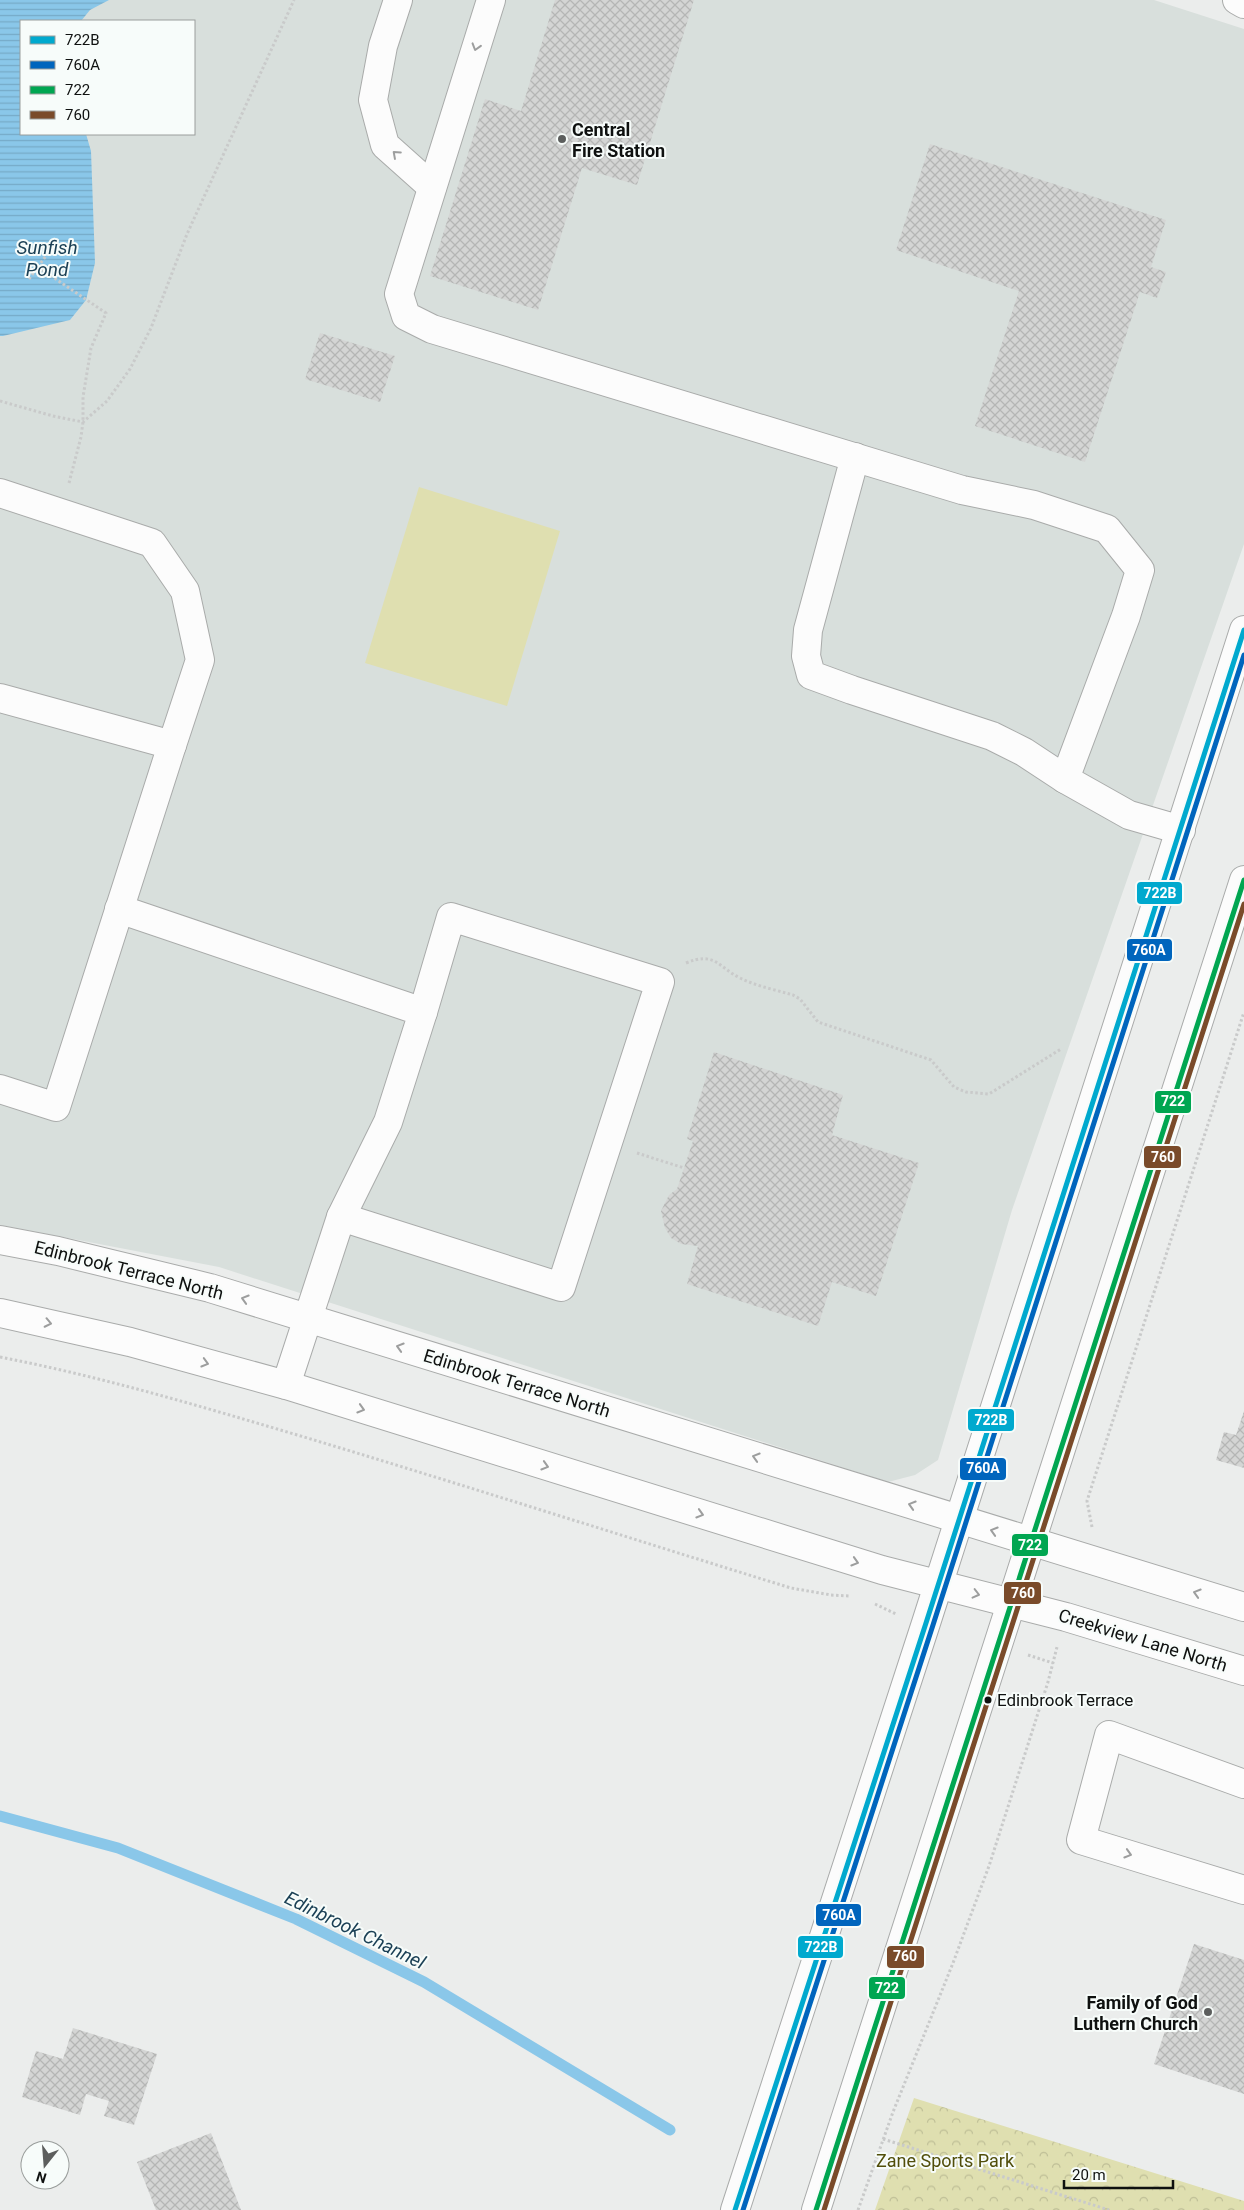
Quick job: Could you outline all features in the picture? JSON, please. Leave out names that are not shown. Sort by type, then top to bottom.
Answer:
[{"type":"main road","points":[[398,0],[383,46],[373,100],[385,145],[432,187]]},
{"type":"main road","points":[[491,0],[400,294],[406,316],[432,329],[962,490],[1034,505],[1107,529],[1140,570],[1126,616],[1065,779]]},
{"type":"main road","points":[[1237,0],[1244,4]]},
{"type":"main road","points":[[855,457],[808,630],[806,656],[811,675],[992,736],[1024,752],[1065,779],[1129,815],[1181,830]]},
{"type":"main road","points":[[0,492],[152,543],[185,590],[200,660],[56,1107],[0,1089]]},
{"type":"main road","points":[[735,2210],[926,1623],[1244,630]]},
{"type":"main road","points":[[0,698],[172,745]]},
{"type":"main road","points":[[816,2210],[1013,1603],[1030,1542],[1244,880]]},
{"type":"main road","points":[[119,909],[423,1012]]},
{"type":"main road","points":[[286,1385],[341,1217],[388,1122],[452,917],[660,982],[609,1144],[561,1286],[341,1217]]},
{"type":"main road","name":"Edinbrook Terrace North","points":[[0,1240],[58,1251],[210,1288],[1030,1542]]},
{"type":"main road","points":[[0,1313],[130,1342],[286,1385],[882,1570],[1013,1603]]},
{"type":"main road","points":[[1030,1542],[1244,1607]]},
{"type":"main road","name":"Creekview Lane North","points":[[1013,1603],[1130,1635],[1244,1670]]},
{"type":"main road","points":[[1244,1784],[1109,1735],[1081,1840],[1244,1890]]},
{"type":"path","points":[[83,422],[107,401],[130,369],[151,328],[186,234],[294,0]]},
{"type":"path","points":[[29,279],[48,253]]},
{"type":"path","points":[[38,267],[106,313],[91,348],[83,397],[83,422],[68,485]]},
{"type":"path","points":[[0,401],[53,416],[83,422]]},
{"type":"path","points":[[660,982],[681,966],[694,960],[708,959],[722,964],[740,978],[800,999],[818,1022],[830,1028],[931,1060],[954,1087],[966,1092],[989,1094],[1061,1049]]},
{"type":"path","points":[[1093,1536],[1087,1501],[1244,1012]]},
{"type":"path","points":[[609,1144],[684,1168]]},
{"type":"path","points":[[0,1356],[49,1366],[165,1396],[440,1478],[791,1588],[831,1596],[856,1597]]},
{"type":"path","points":[[871,1602],[886,1611],[926,1623]]},
{"type":"path","points":[[999,1646],[1053,1663]]},
{"type":"path","points":[[858,2210],[883,2139],[989,1866],[1057,1647]]},
{"type":"path","points":[[883,2139],[1109,2210]]},
{"type":"shaded area","points":[[0,0],[1154,0],[1244,29],[1244,544],[1012,1210],[938,1460],[915,1475],[888,1482],[219,1267],[0,1225]]},
{"type":"green space","points":[[419,487],[560,531],[507,706],[365,663]]},
{"type":"green space","name":"Zane Sports Park","points":[[914,2098],[1244,2201],[1244,2210],[875,2210]]},
{"type":"water","name":"Sunfish Pond","points":[[0,0],[109,0],[90,10],[82,20],[20,20],[20,135],[86,135],[91,151],[95,263],[86,300],[70,320],[0,336]]},
{"type":"building","name":"Central Fire Station","points":[[555,0],[694,0],[637,185],[582,168],[538,310],[430,276],[485,99],[521,111]]},
{"type":"building","points":[[930,144],[1166,220],[1151,267],[1166,272],[1157,298],[1140,292],[1085,462],[975,426],[1019,291],[896,250]]},
{"type":"building","points":[[320,333],[395,356],[380,402],[305,379]]},
{"type":"building","points":[[714,1052],[843,1095],[832,1135],[919,1163],[876,1296],[832,1282],[818,1326],[687,1284],[698,1246],[681,1244],[671,1238],[665,1228],[661,1211],[669,1195],[677,1189],[693,1141],[687,1139]]},
{"type":"building","points":[[1244,1411],[1244,1468],[1216,1460],[1224,1432],[1236,1435]]},
{"type":"building","name":"Family of God Luthern Church","points":[[1194,1944],[1244,1960],[1244,2094],[1154,2064]]},
{"type":"building","points":[[73,2028],[157,2054],[134,2125],[104,2116],[109,2101],[86,2094],[80,2115],[22,2097],[36,2051],[63,2059]]},
{"type":"building","points":[[211,2133],[241,2210],[156,2210],[137,2162]]},
{"type":"waterway","name":"Edinbrook Channel","points":[[0,1816],[118,1848],[296,1919],[424,1982],[670,2130]]},
{"type":"transit line","name":"722B","points":[[735,2210],[926,1623],[1244,630]]},
{"type":"transit line","name":"760A","points":[[743,2210],[1244,655]]},
{"type":"transit line","name":"722","points":[[816,2210],[1244,880]]},
{"type":"transit line","name":"760","points":[[824,2210],[1244,904]]},
{"type":"place","name":"Central Fire Station","points":[[562,139]]},
{"type":"place","name":"Edinbrook Terrace","points":[[988,1700]]},
{"type":"place","name":"Family of God Luthern Church","points":[[1208,2012]]}]
